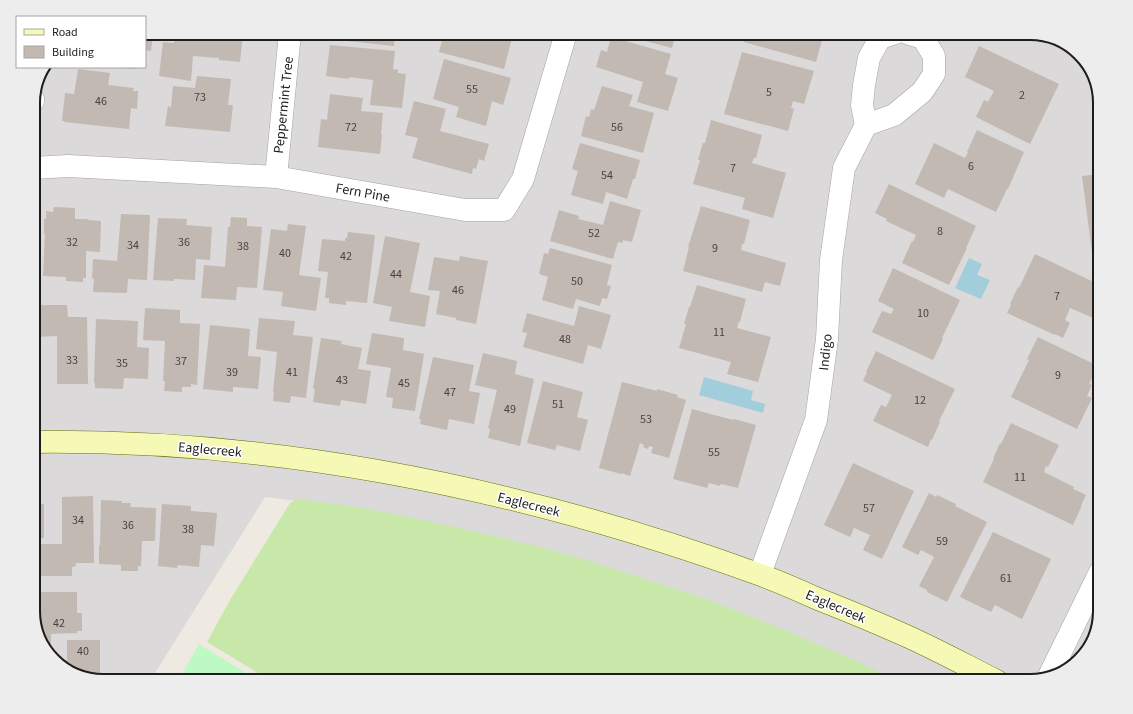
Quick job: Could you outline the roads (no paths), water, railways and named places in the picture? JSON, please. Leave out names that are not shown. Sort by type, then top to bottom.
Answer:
[{"type":"street","name":"Peppermint Tree","points":[[276,177],[289,40]]},
{"type":"street","name":"Fern Pine","points":[[40,168],[68,166],[276,177],[465,210],[504,210],[523,179],[564,40]]},
{"type":"street","points":[[879,40],[869,58],[864,85],[862,105],[866,125],[894,115],[922,92],[934,74],[934,56],[924,40]]},
{"type":"street","name":"Indigo","points":[[760,574],[816,420],[827,339],[831,260],[844,168],[866,125]]},
{"type":"street","name":"Eaglecreek","points":[[40,442],[71,441],[151,444],[245,452],[337,464],[399,474],[574,514],[671,544],[760,574],[903,634],[983,674]]},
{"type":"street","points":[[1052,670],[1093,586]]},
{"type":"water","points":[[969,258],[982,264],[977,275],[990,280],[981,299],[955,288]]},
{"type":"water","points":[[704,377],[753,391],[751,400],[765,404],[763,413],[699,395]]}]
